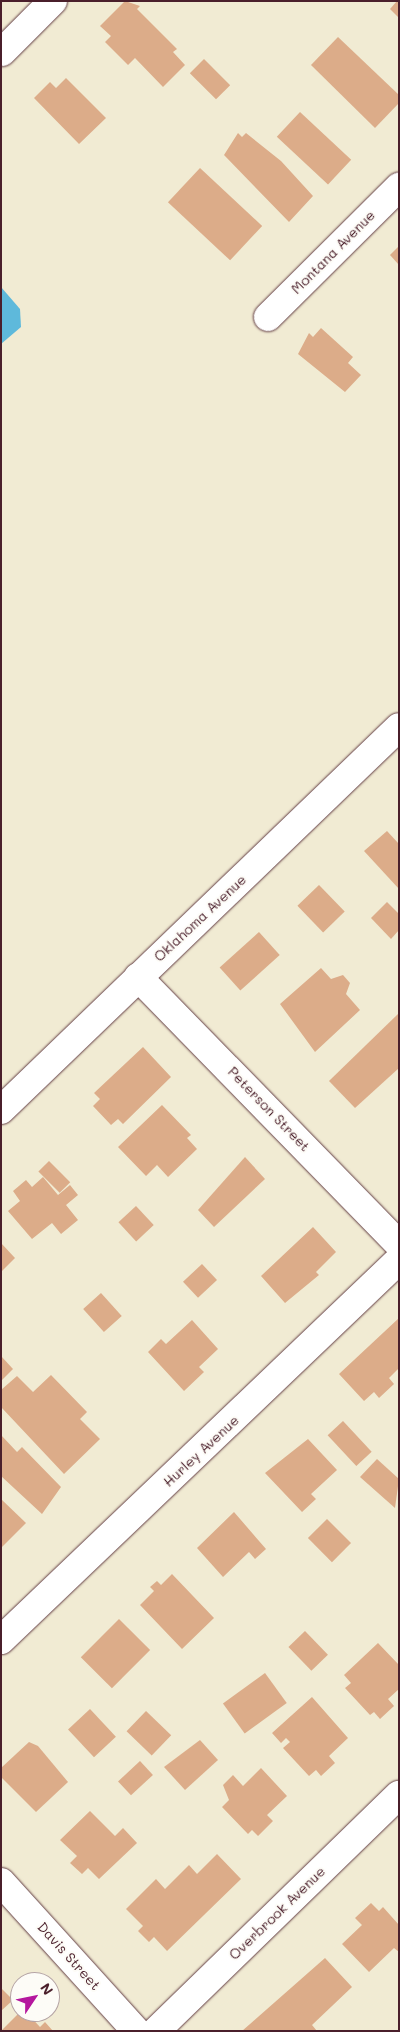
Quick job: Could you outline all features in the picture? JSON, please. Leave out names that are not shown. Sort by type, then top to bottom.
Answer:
[{"type":"street","points":[[2,52],[53,1]]},
{"type":"street","name":"Montana Avenue","points":[[268,317],[399,187]]},
{"type":"street","name":"Oklahoma Avenue","points":[[1,1110],[399,727]]},
{"type":"street","name":"Peterson Street","points":[[138,977],[399,1244]]},
{"type":"street","name":"Hurley Avenue","points":[[1,1640],[399,1260]]},
{"type":"street","name":"Overbrook Avenue","points":[[156,2031],[399,1795]]},
{"type":"street","name":"Davis Street","points":[[1,1882],[136,2031]]},
{"type":"water","points":[[1,287],[20,309],[21,327],[1,344]]},
{"type":"building","points":[[125,1],[140,6],[137,9],[177,49],[173,52],[185,65],[163,87],[135,58],[128,65],[105,42],[111,36],[100,26]]},
{"type":"building","points":[[399,1],[399,18],[390,9]]},
{"type":"building","points":[[338,37],[399,95],[399,103],[375,128],[311,65]]},
{"type":"building","points":[[204,59],[230,85],[216,99],[190,73]]},
{"type":"building","points":[[66,78],[106,118],[79,144],[34,98],[50,82],[56,88]]},
{"type":"building","points":[[300,112],[351,160],[328,185],[277,137]]},
{"type":"building","points":[[238,133],[242,137],[246,133],[281,161],[313,196],[289,222],[224,155]]},
{"type":"building","points":[[200,168],[262,226],[230,260],[168,202]]},
{"type":"building","points":[[399,246],[399,265],[390,255]]},
{"type":"building","points":[[321,328],[353,357],[348,363],[361,375],[345,392],[298,354],[309,333],[313,337]]},
{"type":"building","points":[[387,831],[399,844],[399,889],[364,851]]},
{"type":"building","points":[[319,885],[345,912],[323,932],[297,906]]},
{"type":"building","points":[[387,902],[399,914],[399,930],[391,939],[371,918]]},
{"type":"building","points":[[259,932],[280,955],[240,991],[220,967]]},
{"type":"building","points":[[321,968],[331,979],[343,975],[350,983],[346,994],[360,1010],[315,1052],[280,1004]]},
{"type":"building","points":[[399,1013],[399,1068],[355,1108],[329,1081]]},
{"type":"building","points":[[143,1047],[171,1077],[123,1124],[118,1119],[111,1125],[93,1106],[100,1099],[94,1093]]},
{"type":"building","points":[[162,1105],[191,1135],[187,1138],[197,1149],[168,1177],[157,1165],[146,1176],[118,1147]]},
{"type":"building","points":[[245,1157],[265,1179],[214,1227],[198,1210]]},
{"type":"building","points":[[49,1161],[70,1182],[60,1193],[38,1172]]},
{"type":"building","points":[[43,1177],[58,1195],[70,1185],[78,1195],[66,1205],[78,1220],[61,1234],[52,1223],[32,1239],[8,1211],[20,1201],[13,1191],[26,1180],[32,1187]]},
{"type":"building","points":[[136,1206],[154,1225],[136,1241],[118,1222]]},
{"type":"building","points":[[313,1227],[336,1252],[316,1272],[319,1275],[285,1303],[261,1276]]},
{"type":"building","points":[[1,1243],[15,1258],[1,1272]]},
{"type":"building","points":[[202,1264],[217,1280],[198,1298],[183,1282]]},
{"type":"building","points":[[101,1293],[122,1316],[104,1332],[83,1309]]},
{"type":"building","points":[[399,1318],[399,1368],[389,1378],[394,1384],[379,1398],[374,1392],[364,1401],[339,1374]]},
{"type":"building","points":[[192,1320],[218,1349],[199,1367],[204,1372],[184,1391],[148,1352],[161,1339],[166,1344]]},
{"type":"building","points":[[1,1356],[13,1369],[1,1381]]},
{"type":"building","points":[[51,1375],[87,1412],[80,1419],[100,1439],[64,1474],[1,1407],[1,1390],[17,1376],[33,1392]]},
{"type":"building","points":[[343,1421],[372,1452],[356,1466],[328,1435]]},
{"type":"building","points":[[1,1435],[17,1452],[22,1447],[61,1487],[42,1514],[1,1476]]},
{"type":"building","points":[[308,1439],[337,1470],[311,1494],[316,1499],[302,1512],[265,1473]]},
{"type":"building","points":[[377,1459],[399,1479],[395,1508],[360,1477]]},
{"type":"building","points":[[1,1499],[26,1523],[1,1548]]},
{"type":"building","points":[[234,1512],[266,1549],[255,1559],[249,1552],[223,1577],[197,1548]]},
{"type":"building","points":[[327,1519],[351,1543],[332,1562],[308,1538]]},
{"type":"building","points":[[172,1574],[214,1618],[182,1649],[140,1605],[154,1591],[150,1587],[157,1581],[161,1585]]},
{"type":"building","points":[[119,1619],[150,1650],[112,1688],[81,1657]]},
{"type":"building","points":[[305,1631],[328,1655],[311,1671],[288,1647]]},
{"type":"building","points":[[378,1643],[399,1665],[399,1689],[388,1699],[394,1706],[380,1719],[374,1712],[370,1715],[345,1688],[351,1683],[344,1675]]},
{"type":"building","points":[[265,1673],[287,1703],[245,1733],[223,1704]]},
{"type":"building","points":[[312,1697],[348,1738],[329,1756],[335,1763],[321,1776],[316,1770],[309,1776],[283,1748],[290,1742],[286,1738],[281,1743],[272,1733]]},
{"type":"building","points":[[90,1709],[116,1737],[94,1757],[68,1729]]},
{"type":"building","points":[[146,1711],[171,1735],[152,1755],[127,1731]]},
{"type":"building","points":[[200,1740],[218,1760],[185,1790],[164,1767]]},
{"type":"building","points":[[29,1742],[38,1746],[68,1782],[36,1812],[1,1777],[1,1768]]},
{"type":"building","points":[[140,1761],[153,1775],[131,1795],[118,1781]]},
{"type":"building","points":[[261,1768],[287,1796],[267,1815],[273,1821],[258,1836],[252,1830],[248,1834],[222,1807],[229,1800],[223,1785],[233,1775],[243,1786]]},
{"type":"building","points":[[90,1811],[115,1836],[123,1828],[137,1843],[99,1879],[88,1868],[82,1874],[70,1863],[77,1856],[60,1840]]},
{"type":"building","points":[[217,1854],[241,1879],[167,1951],[154,1937],[149,1942],[138,1931],[143,1926],[126,1909],[156,1879],[165,1889],[189,1865],[197,1874]]},
{"type":"building","points":[[371,1903],[379,1911],[383,1907],[399,1925],[399,1952],[394,1948],[369,1972],[342,1944],[362,1925],[355,1918]]},
{"type":"building","points":[[325,1958],[352,1987],[312,2025],[317,2031],[242,2031]]},
{"type":"building","points":[[1,1988],[10,1997],[10,2003],[1,2011]]},
{"type":"building","points":[[10,2022],[35,2022],[40,2027],[45,2022],[53,2031],[1,2031]]}]
